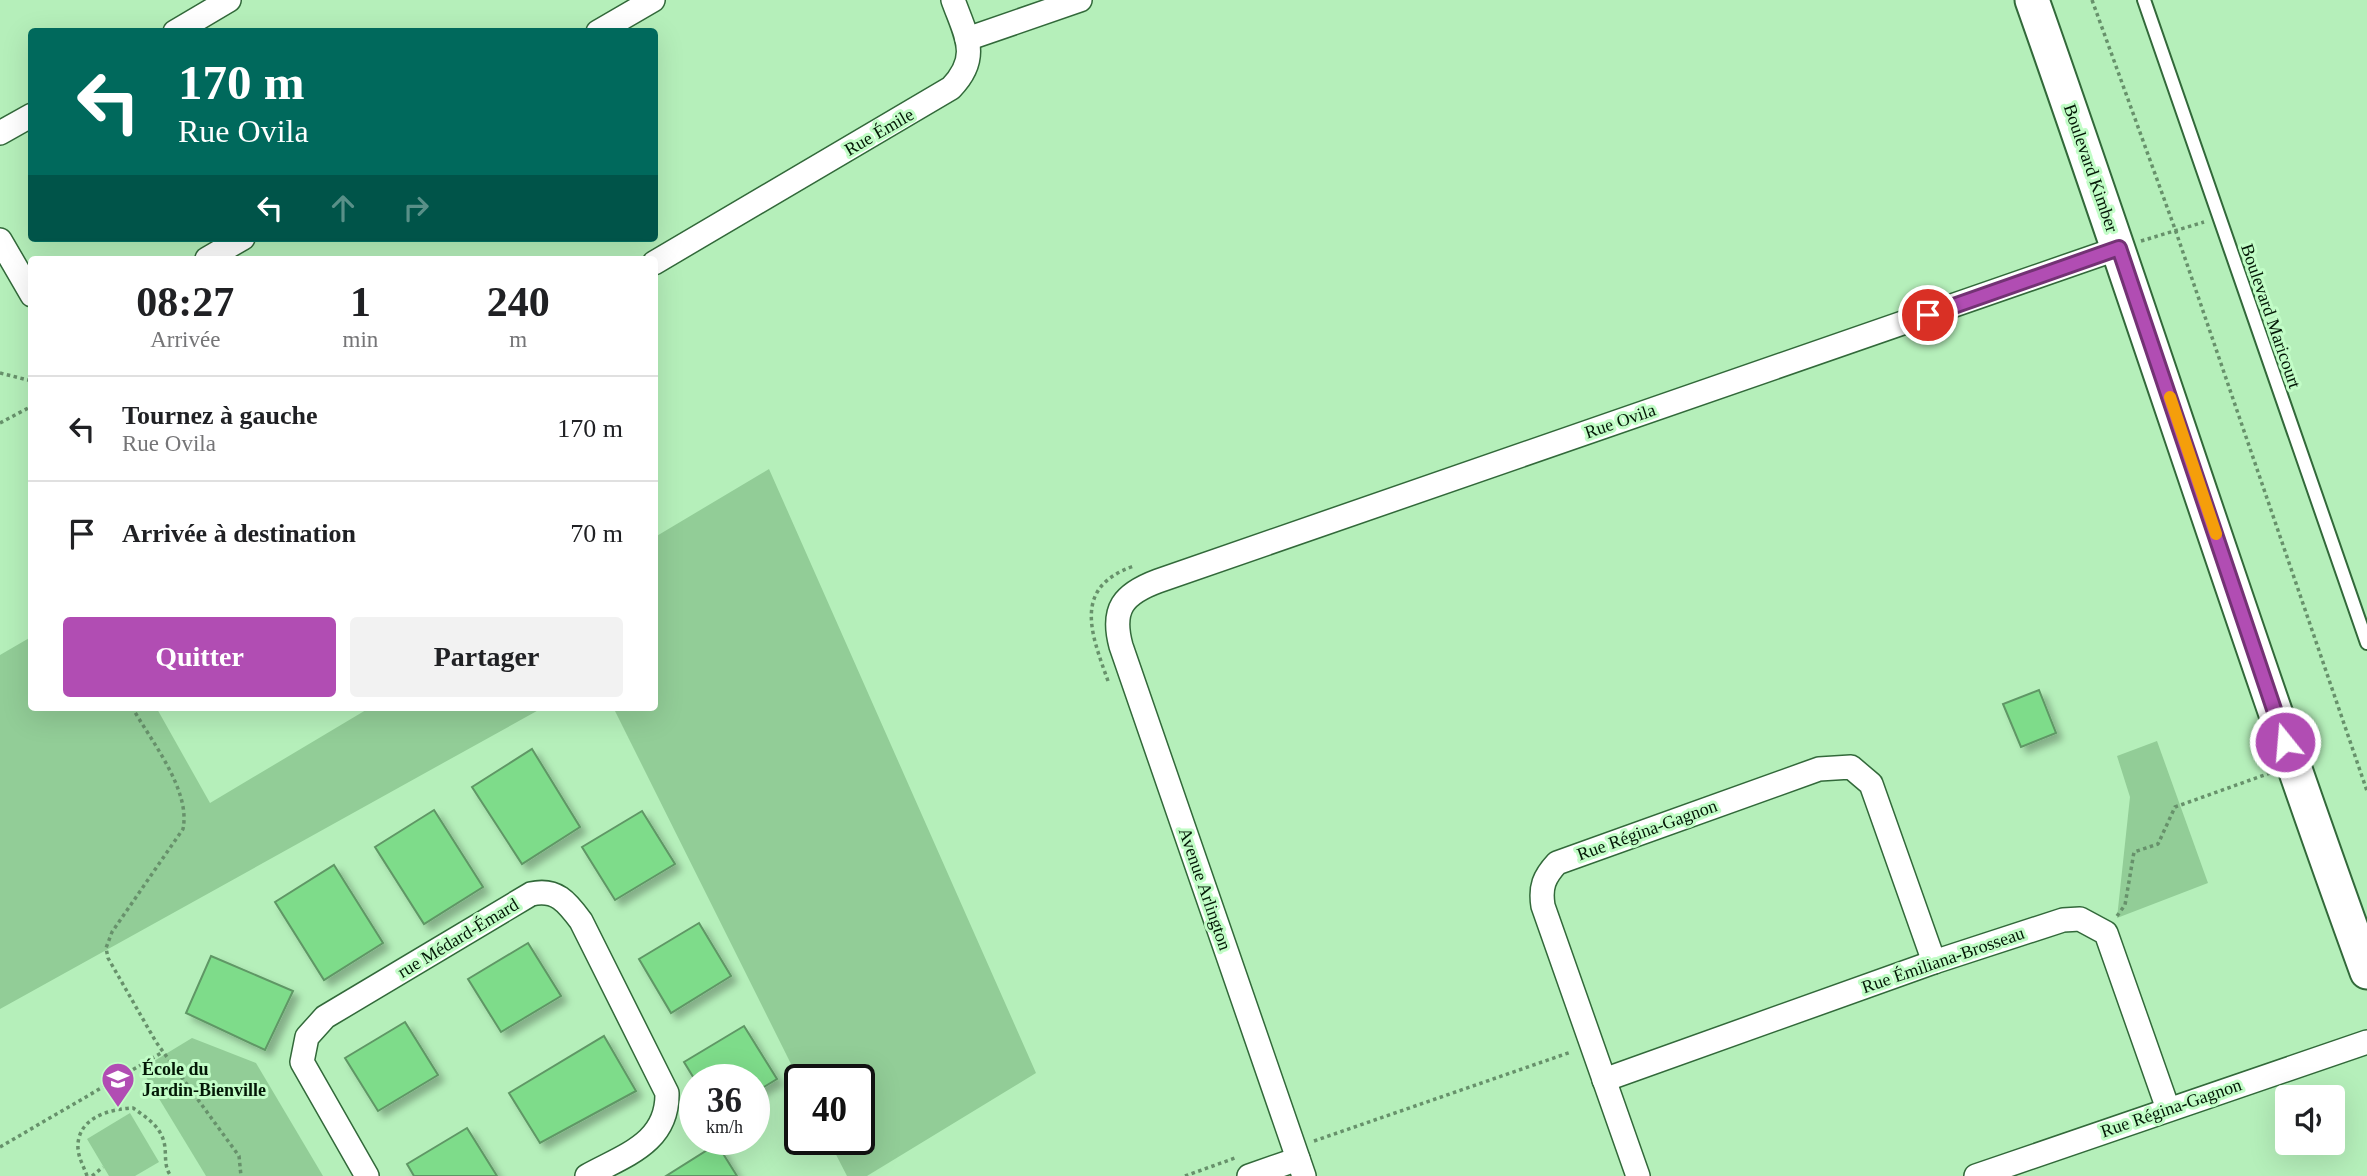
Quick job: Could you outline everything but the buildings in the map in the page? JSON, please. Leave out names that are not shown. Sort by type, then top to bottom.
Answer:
[{"type":"street","points":[[182,28],[229,0]]},
{"type":"street","points":[[605,28],[653,0]]},
{"type":"street","points":[[953,0],[967,39],[1080,0]]},
{"type":"street","name":"Boulevard Kimber","points":[[2032,0],[2129,245],[2292,765],[2367,972]]},
{"type":"street","name":"Rue Émile","points":[[658,261],[932,102],[963,75],[971,59],[967,39]]},
{"type":"street","points":[[0,133],[28,117]]},
{"type":"street","points":[[0,240],[28,288]]},
{"type":"street","points":[[212,256],[236,242]]},
{"type":"street","name":"Rue Ovila","points":[[1124,601],[1150,584],[2129,245]]},
{"type":"street","name":"Avenue Arlington","points":[[1124,601],[1116,618],[1121,646],[1305,1159]]},
{"type":"street","name":"Rue Régina-Gagnon","points":[[1638,1176],[1543,906],[1541,890],[1545,876],[1557,863],[1819,769],[1851,767],[1871,784],[1934,962]]},
{"type":"street","name":"rue Médard-Émard","points":[[368,1176],[302,1062],[307,1037],[325,1017],[531,894],[544,891],[564,898],[581,921],[667,1093],[668,1112],[650,1140],[587,1176]]},
{"type":"street","name":"Rue Émiliana-Brosseau","points":[[1604,1080],[1934,962],[2063,920],[2080,919],[2094,924],[2106,933],[2168,1109]]},
{"type":"street","name":"Rue Régina-Gagnon","points":[[1976,1176],[2367,1042]]},
{"type":"street","points":[[1243,1167],[1305,1159]]},
{"type":"lane","name":"Boulevard Maricourt","points":[[2144,0],[2367,643]]},
{"type":"path","points":[[2092,0],[2175,229],[2367,791]]},
{"type":"path","points":[[2129,245],[2218,218]]},
{"type":"path","points":[[0,373],[28,380]]},
{"type":"path","points":[[0,424],[28,408]]},
{"type":"path","points":[[134,711],[181,794],[186,817],[183,829],[112,932],[106,948],[108,958],[163,1052],[239,1156],[241,1176]]},
{"type":"path","points":[[2114,921],[2125,905],[2134,852],[2158,845],[2175,807],[2275,771]]},
{"type":"path","points":[[1305,1159],[1576,1050]]},
{"type":"path","points":[[0,1146],[163,1052]]},
{"type":"path","points":[[87,1176],[78,1147],[84,1128],[93,1117],[113,1109],[133,1108],[149,1119],[164,1142],[166,1170],[171,1176]]},
{"type":"path","points":[[92,1176],[103,1167]]},
{"type":"path","points":[[1185,1176],[1243,1167]]},
{"type":"path","points":[[159,1176],[166,1170]]},
{"type":"green space","points":[[769,469],[1036,1073],[867,1176],[847,1176],[836,1155],[875,1155],[875,1064],[791,1064],[615,711],[658,711],[658,535]]},
{"type":"green space","points":[[28,639],[28,711],[158,711],[210,803],[364,711],[537,711],[0,1009],[0,655]]},
{"type":"green space","points":[[2157,741],[2208,883],[2117,918],[2130,797],[2117,756]]},
{"type":"green space","points":[[192,1038],[256,1063],[323,1176],[206,1176],[141,1069]]},
{"type":"green space","points":[[130,1113],[159,1162],[135,1176],[109,1176],[87,1139]]},
{"type":"slow traffic","points":[[2170,397],[2216,534]]},
{"type":"place","name":"École du Jardin-Bienville","points":[[118,1109]]},
{"type":"route","points":[[1928,315],[2119,248],[2285,742]]}]
